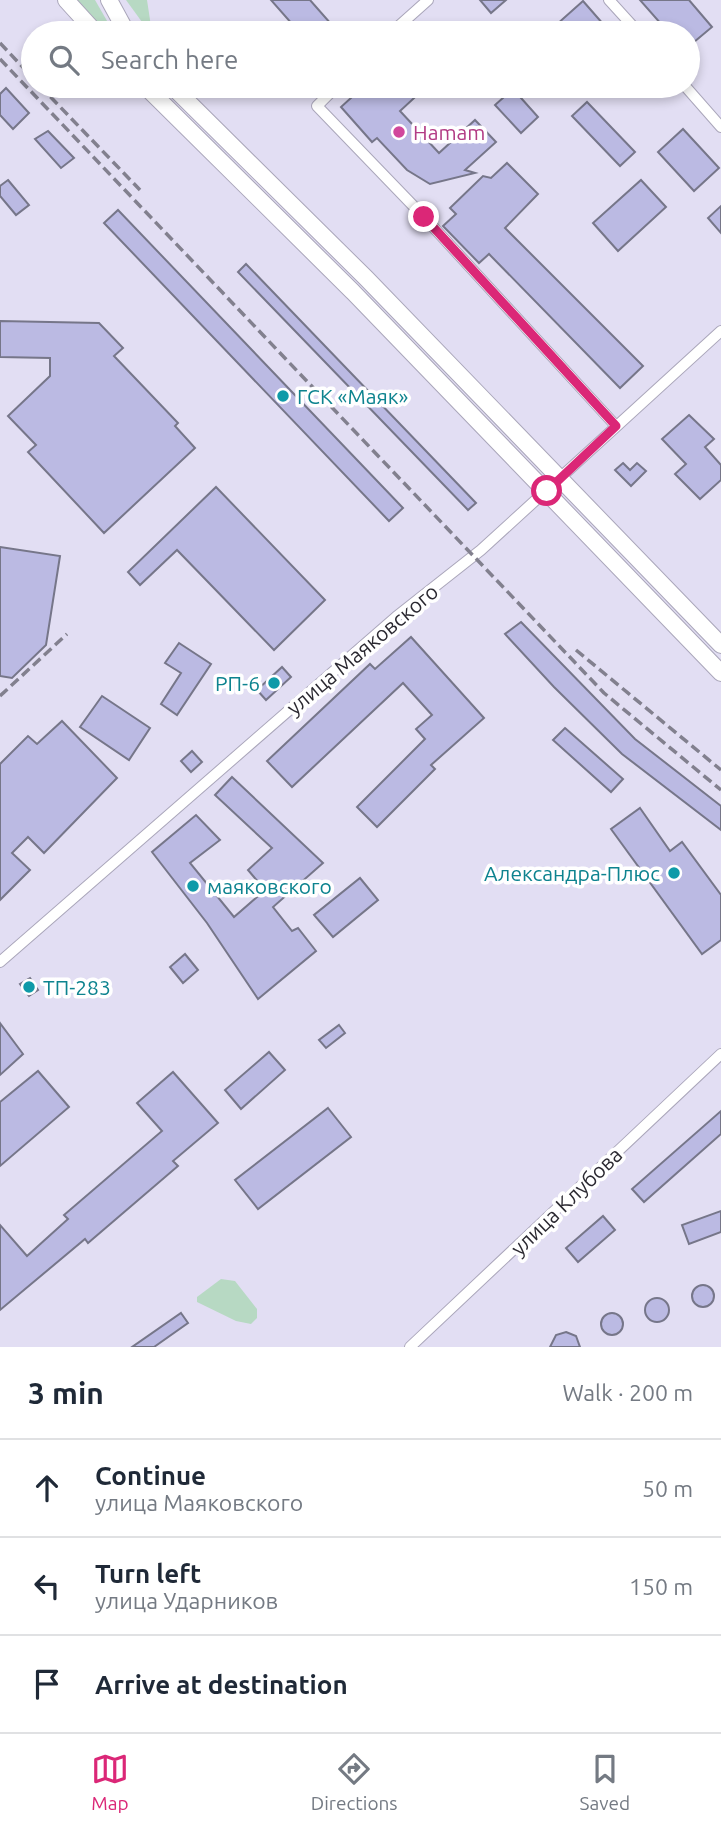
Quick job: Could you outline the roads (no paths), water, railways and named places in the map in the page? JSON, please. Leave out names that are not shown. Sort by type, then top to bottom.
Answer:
[{"type":"main road","points":[[66,0],[85,21]]},
{"type":"main road","points":[[109,0],[120,21]]},
{"type":"main road","points":[[157,98],[353,292],[721,673]]},
{"type":"main road","points":[[184,98],[561,478],[721,645]]},
{"type":"street","points":[[404,21],[428,0]]},
{"type":"street","points":[[609,0],[628,21]]},
{"type":"street","points":[[325,98],[317,106],[424,217],[616,426]]},
{"type":"street","points":[[696,98],[721,127]]},
{"type":"street","name":"улица Маяковского","points":[[0,962],[396,617],[481,550],[721,331]]},
{"type":"street","name":"улица Клубова","points":[[410,1347],[545,1223],[721,1054]]},
{"type":"railway","points":[[0,43],[21,65]]},
{"type":"railway","points":[[0,59],[21,81]]},
{"type":"railway","points":[[37,98],[604,693],[721,790]]},
{"type":"railway","points":[[52,98],[140,190]]},
{"type":"railway","points":[[0,696],[67,634]]},
{"type":"railway","points":[[576,650],[721,770]]},
{"type":"place","name":"Hamam","points":[[399,132]]},
{"type":"place","name":"ГСК «Маяк»","points":[[283,396]]},
{"type":"place","name":"РП-6","points":[[274,683]]},
{"type":"place","name":"Александра-Плюс","points":[[674,873]]},
{"type":"place","name":"маяковского","points":[[193,886]]},
{"type":"place","name":"ТП-283","points":[[29,987]]}]
